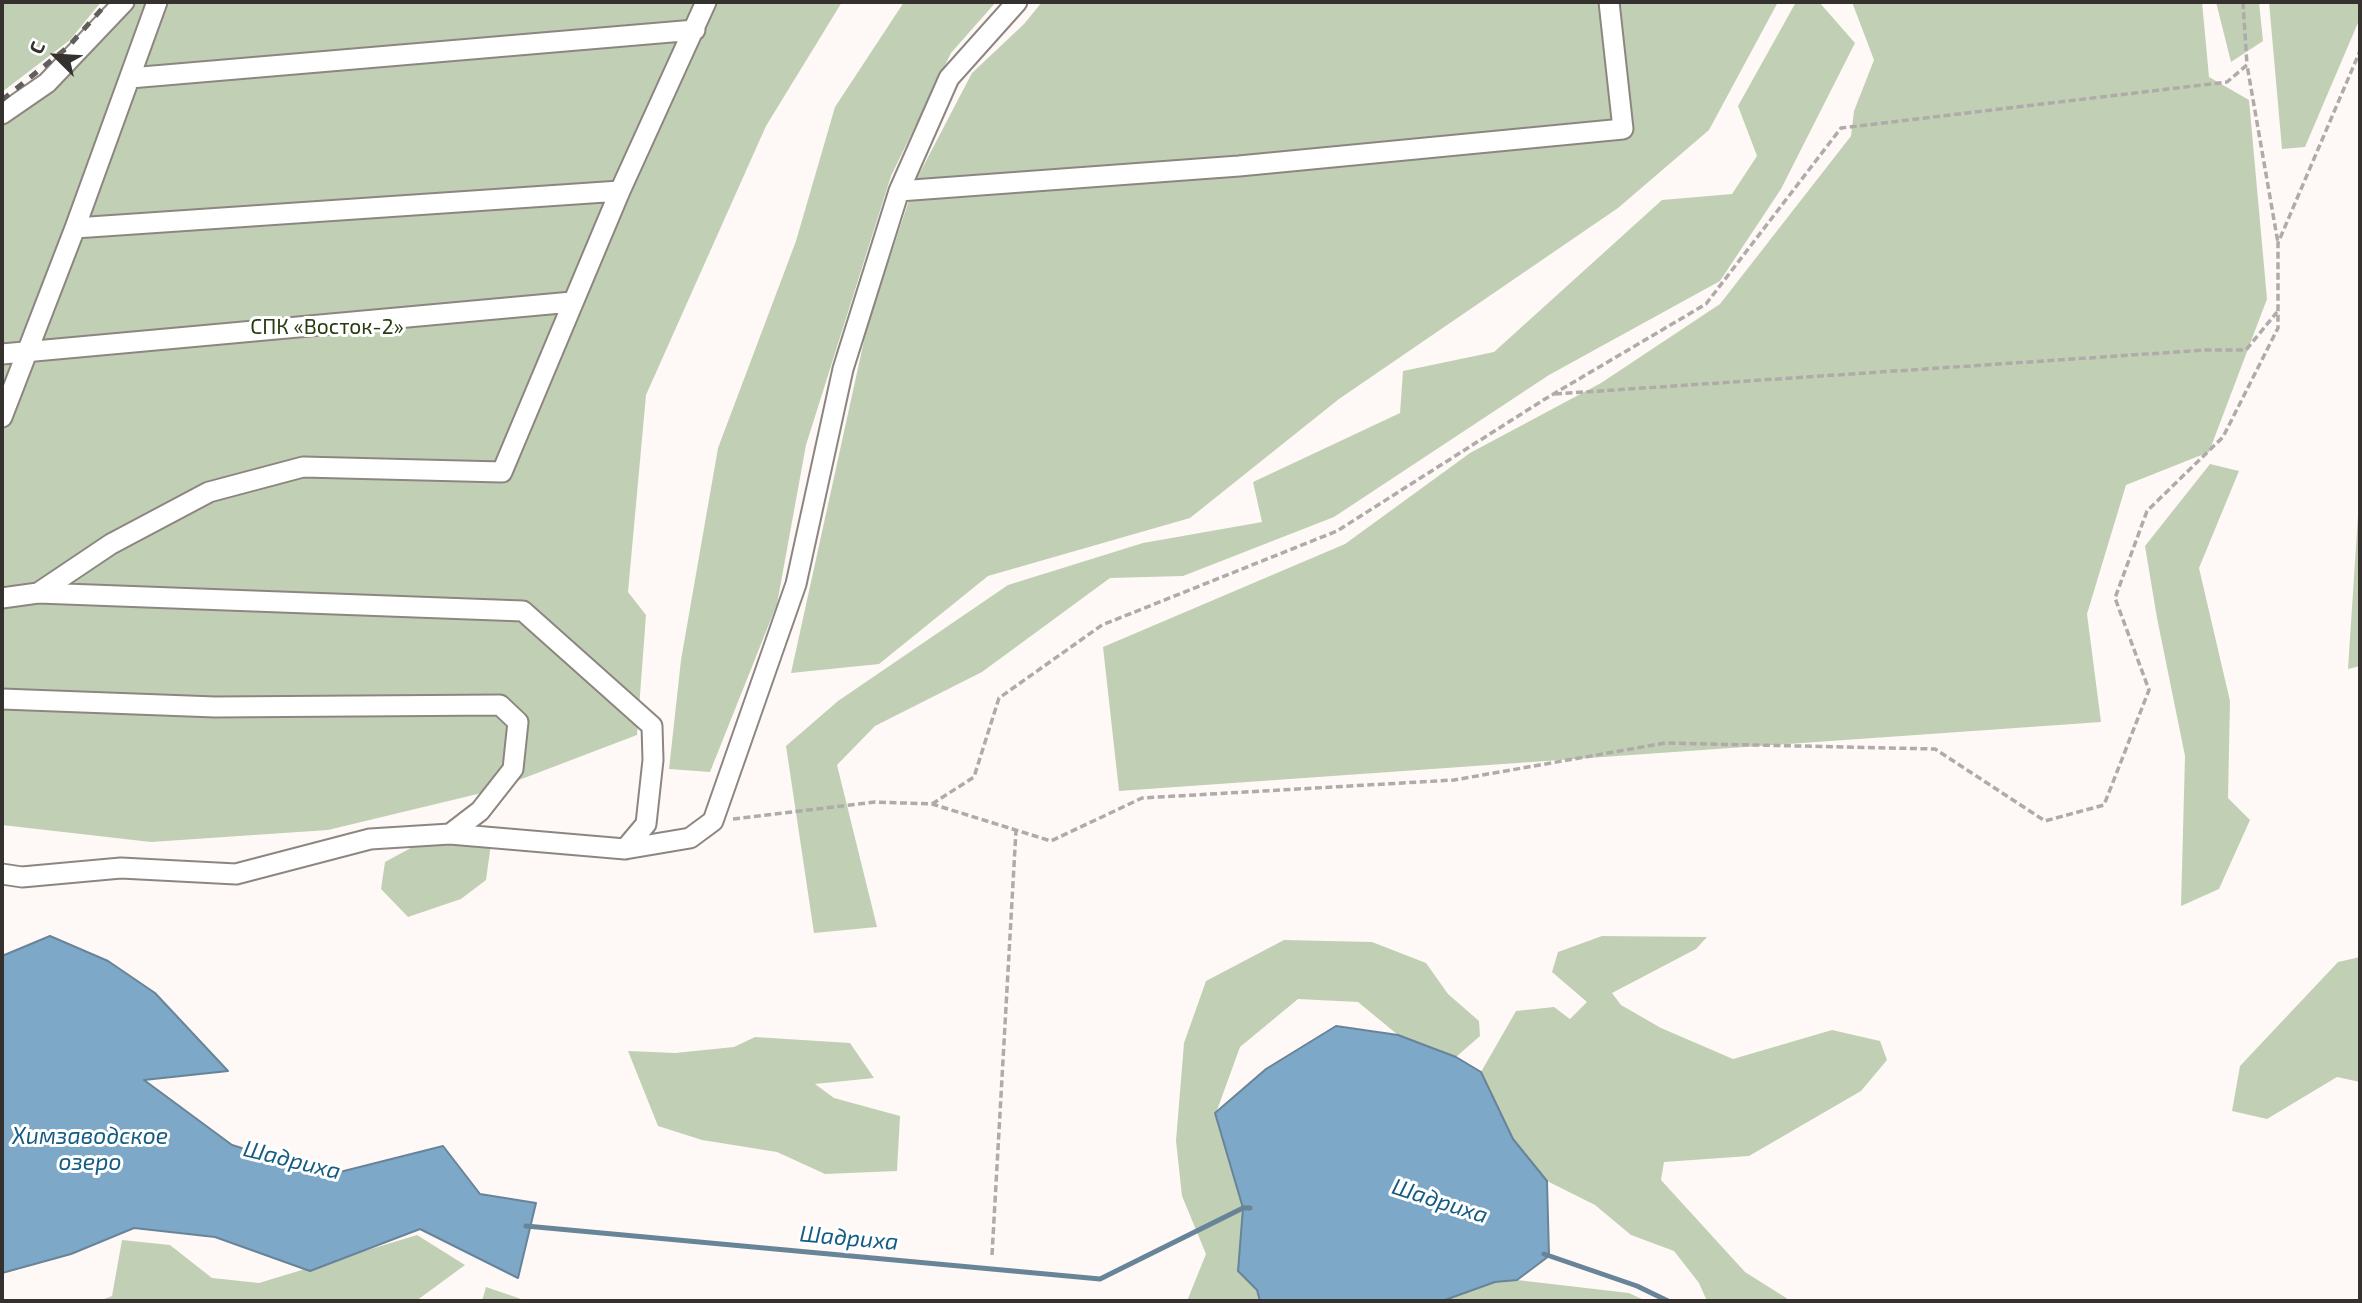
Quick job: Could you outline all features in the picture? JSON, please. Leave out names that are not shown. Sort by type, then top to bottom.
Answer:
[{"type":"street","points":[[2,114],[47,83],[124,2]]},
{"type":"street","points":[[2,417],[75,228],[157,2]]},
{"type":"street","points":[[38,593],[111,544],[209,492],[289,470],[303,467],[502,472],[620,191],[706,2]]},
{"type":"street","points":[[2,874],[22,877],[121,867],[236,874],[370,839],[450,834],[625,849],[690,838],[713,821],[796,584],[843,369],[899,191],[949,78],[1017,2]]},
{"type":"street","points":[[899,191],[1239,166],[1623,129],[1609,2]]},
{"type":"street","points":[[130,78],[695,30]]},
{"type":"street","points":[[75,228],[620,191]]},
{"type":"street","points":[[2,354],[572,302]]},
{"type":"street","points":[[2,598],[38,593],[523,611],[652,726],[653,760],[646,824],[625,849]]},
{"type":"street","points":[[2,699],[215,707],[500,705],[518,722],[513,769],[480,811],[450,834]]},
{"type":"path","points":[[713,821],[875,802],[932,804],[1051,841],[1142,798],[1454,780],[1665,743],[1935,749],[2045,821],[2104,805],[2149,690],[2115,598],[2147,511],[2223,437],[2278,328],[2278,243],[2247,65],[2243,2]]},
{"type":"path","points":[[2278,243],[2360,51]]},
{"type":"path","points":[[932,804],[974,777],[999,698],[1102,625],[1337,531],[1553,394],[1706,304],[1841,128],[2227,82],[2247,65]]},
{"type":"path","points":[[1553,394],[2178,352],[2246,350],[2278,310]]},
{"type":"path","points":[[992,1255],[1016,830]]},
{"type":"green space","points":[[2,2],[101,2],[70,40],[2,92]]},
{"type":"green space","name":"СПК «Восток-2»","points":[[131,2],[842,2],[766,126],[646,395],[628,592],[646,615],[637,735],[490,791],[328,830],[151,842],[2,825],[2,118]]},
{"type":"green space","points":[[904,2],[996,2],[951,53],[891,176],[806,445],[777,604],[710,772],[669,769],[681,660],[718,448],[796,241],[835,107]]},
{"type":"green space","points":[[1042,2],[1778,2],[1709,130],[1618,208],[1339,399],[1190,518],[988,576],[879,664],[791,673],[867,327],[915,182],[972,73],[1024,24]]},
{"type":"green space","points":[[1796,2],[1819,2],[1855,43],[1781,189],[1720,281],[1549,375],[1334,517],[1183,576],[1110,578],[982,672],[875,726],[837,765],[877,927],[814,933],[786,746],[838,701],[1008,585],[1143,543],[1262,522],[1253,482],[1400,413],[1403,371],[1494,352],[1662,200],[1732,194],[1757,156],[1738,106]]},
{"type":"green space","points":[[1852,2],[2202,2],[2209,77],[2249,100],[2267,299],[2209,452],[2126,485],[2087,614],[2101,722],[1119,791],[1103,647],[1345,544],[1470,453],[1601,383],[1720,304],[1851,136],[1854,111],[1874,60]]},
{"type":"green space","points":[[2216,2],[2259,2],[2263,41],[2231,62]]},
{"type":"green space","points":[[2269,2],[2360,2],[2360,18],[2305,147],[2282,149]]},
{"type":"green space","points":[[2210,464],[2239,471],[2199,568],[2230,701],[2228,798],[2250,820],[2219,889],[2181,906],[2185,756],[2145,546]]},
{"type":"green space","points":[[2360,485],[2360,666],[2348,669]]},
{"type":"green space","points":[[418,844],[491,844],[486,880],[461,899],[408,917],[381,889],[385,862]]},
{"type":"green space","points":[[1602,936],[1707,937],[1696,949],[1612,993],[1621,1005],[1661,1028],[1733,1059],[1832,1030],[1880,1041],[1887,1060],[1861,1091],[1749,1156],[1664,1162],[1661,1180],[1745,1272],[1791,1301],[1707,1301],[1699,1283],[1674,1251],[1631,1235],[1595,1205],[1547,1181],[1513,1139],[1481,1072],[1516,1011],[1554,1007],[1570,1019],[1587,1002],[1552,972],[1558,952]]},
{"type":"green space","points":[[1284,940],[1372,942],[1426,963],[1448,994],[1479,1021],[1480,1036],[1456,1057],[1398,1035],[1358,1002],[1298,999],[1240,1047],[1216,1113],[1243,1208],[1238,1271],[1257,1290],[1260,1301],[1187,1301],[1206,1254],[1182,1196],[1176,1141],[1184,1043],[1206,981]]},
{"type":"green space","points":[[2360,957],[2360,1082],[2337,1077],[2267,1119],[2232,1111],[2240,1066],[2338,962]]},
{"type":"green space","points":[[755,1037],[850,1043],[874,1078],[815,1084],[834,1098],[900,1116],[897,1171],[825,1174],[777,1152],[702,1140],[658,1126],[628,1051],[675,1053],[734,1047]]},
{"type":"green space","points":[[417,1235],[465,1265],[416,1301],[99,1301],[112,1296],[122,1240],[170,1245],[212,1278],[259,1283]]},
{"type":"green space","points":[[1517,1280],[1629,1293],[1646,1301],[1442,1301],[1495,1282]]},
{"type":"green space","points":[[486,1287],[527,1301],[482,1301]]},
{"type":"water","name":"Химзаводское озеро","points":[[50,936],[108,961],[155,993],[228,1071],[144,1080],[232,1145],[328,1175],[443,1146],[480,1194],[536,1203],[518,1278],[420,1229],[310,1271],[215,1237],[134,1228],[71,1254],[2,1273],[2,956]]},
{"type":"water","points":[[1336,1026],[1398,1035],[1456,1057],[1481,1072],[1513,1139],[1547,1181],[1549,1256],[1517,1280],[1495,1282],[1442,1301],[1260,1301],[1257,1290],[1238,1271],[1243,1208],[1215,1113],[1266,1069]]},
{"type":"waterway","name":"Шадриха","points":[[526,1226],[1100,1279],[1243,1208],[1250,1208]]},
{"type":"waterway","name":"Шадриха","points":[[1544,1254],[1637,1286],[1668,1301]]},
{"type":"railway","points":[[2,100],[68,47],[108,2]]}]
